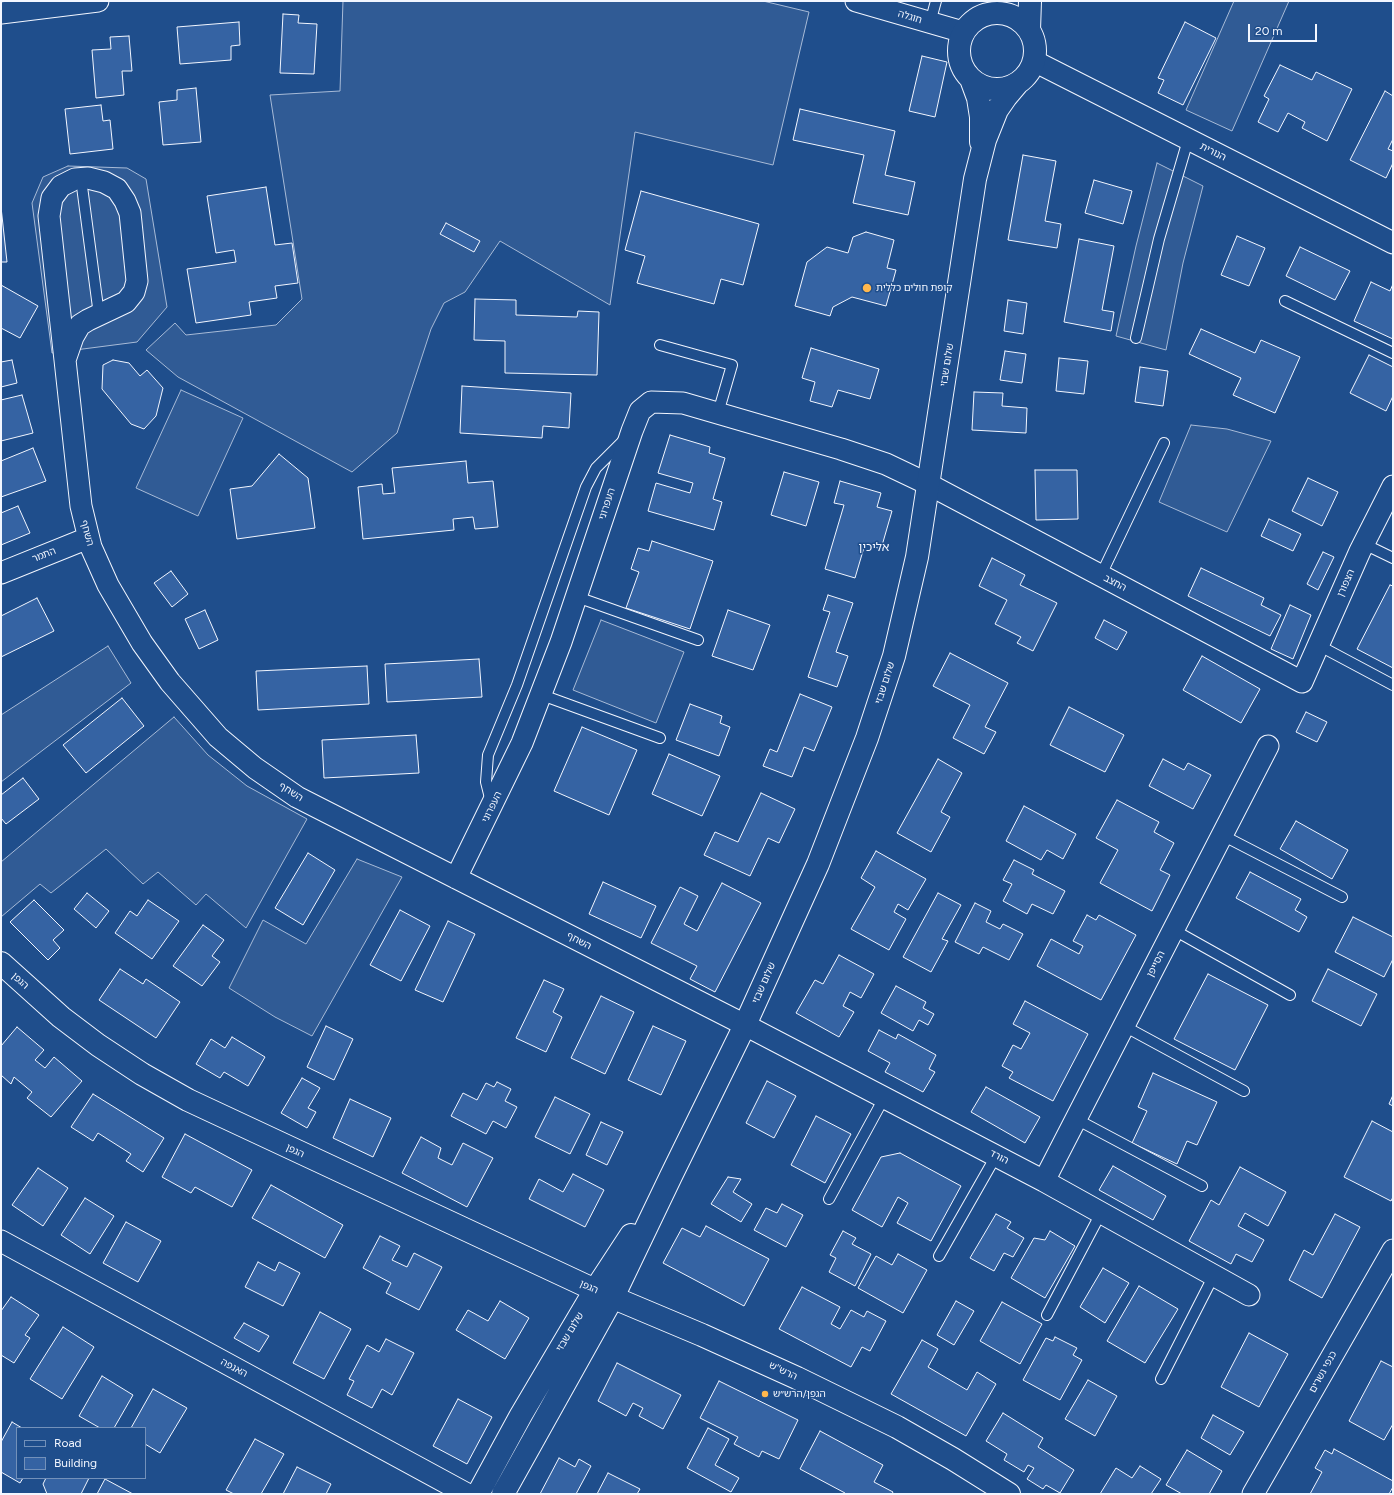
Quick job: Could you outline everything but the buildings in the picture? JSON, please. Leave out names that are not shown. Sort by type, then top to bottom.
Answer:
[{"type":"street","points":[[1,13],[92,1]]},
{"type":"street","name":"חוגלה","points":[[856,1],[963,32]]},
{"type":"street","points":[[1029,30],[1030,1]]},
{"type":"street","points":[[1000,7],[1005,13],[1016,17],[1026,24],[1029,30],[1035,45],[1036,56],[1026,77],[1017,84],[1006,88],[994,89],[982,86],[971,79],[963,70],[959,57],[959,44],[963,32],[970,23],[980,16],[1000,7]]},
{"type":"street","name":"הנורית","points":[[1034,61],[1393,243]]},
{"type":"street","name":"שלום שבזי","points":[[971,79],[978,98],[981,117],[982,153]]},
{"type":"street","name":"שלום שבזי","points":[[502,1494],[604,1293],[671,1176],[745,1026],[818,864],[857,766],[894,656],[917,557],[971,206],[985,140],[997,110],[1017,84]]},
{"type":"street","name":"השחף","points":[[65,360],[73,338],[80,325],[126,302],[134,292],[137,281],[130,213],[125,201],[117,190],[104,182],[88,178],[75,179],[61,186],[52,198],[49,216],[81,506],[90,547],[108,585],[142,643],[170,682],[218,736],[255,768],[298,797],[745,1026]]},
{"type":"street","name":"העפרוני","points":[[456,878],[493,806],[522,743],[542,694],[577,597],[632,431],[640,412],[651,402],[683,403],[841,449],[886,464],[928,484]]},
{"type":"street","name":"החצב","points":[[928,484],[1302,682]]},
{"type":"street","name":"הצפורן","points":[[1302,682],[1364,544],[1393,486]]},
{"type":"street","name":"התמר","points":[[1,573],[88,538]]},
{"type":"street","name":"הסייפן","points":[[1044,1181],[1268,746]]},
{"type":"street","name":"הגפן","points":[[1,962],[16,978],[61,1017],[142,1074],[188,1100],[604,1293]]},
{"type":"street","name":"הורד","points":[[745,1026],[1044,1181],[1249,1295]]},
{"type":"street","name":"האנפה","points":[[1,1241],[468,1494]]},
{"type":"street","name":"כנפי נשרים","points":[[1253,1494],[1393,1250]]},
{"type":"street","name":"שלום שבזי","points":[[478,1494],[521,1415],[604,1293]]},
{"type":"street","name":"הרש''ש","points":[[604,1293],[709,1338],[853,1405],[897,1427],[953,1459],[1009,1494]]},
{"type":"lane","points":[[930,23],[936,1]]},
{"type":"lane","points":[[1136,338],[1159,239],[1188,140]]},
{"type":"lane","points":[[81,179],[99,315]]},
{"type":"lane","points":[[1285,301],[1393,353]]},
{"type":"lane","points":[[660,345],[732,365],[718,413]]},
{"type":"lane","points":[[493,806],[486,782],[488,755],[517,685],[586,487],[596,468],[632,431]]},
{"type":"lane","points":[[1101,575],[1164,443]]},
{"type":"lane","points":[[1364,544],[1393,558]]},
{"type":"lane","points":[[577,597],[698,640]]},
{"type":"lane","points":[[1318,645],[1393,685]]},
{"type":"lane","points":[[542,694],[660,738]]},
{"type":"lane","points":[[1222,835],[1342,897]]},
{"type":"lane","points":[[1174,930],[1290,995]]},
{"type":"lane","points":[[1124,1026],[1244,1091]]},
{"type":"lane","points":[[829,1199],[884,1098]]},
{"type":"lane","points":[[1076,1119],[1202,1186]]},
{"type":"lane","points":[[939,1256],[996,1156]]},
{"type":"lane","points":[[1047,1314],[1101,1213]]},
{"type":"lane","points":[[1161,1379],[1214,1275]]},
{"type":"shaded area","points":[[343,1],[763,1],[809,12],[773,165],[635,132],[610,305],[500,241],[465,292],[444,303],[431,329],[397,433],[352,472],[178,377],[146,350],[175,323],[186,335],[276,325],[302,299],[270,95],[340,91]]},
{"type":"shaded area","points":[[1234,1],[1289,1],[1232,131],[1186,110]]},
{"type":"shaded area","points":[[1157,163],[1203,186],[1183,263],[1166,350],[1116,336],[1136,246]]},
{"type":"shaded area","points":[[68,166],[127,168],[146,179],[167,307],[137,342],[52,353],[32,203],[43,177]]},
{"type":"shaded area","points":[[181,390],[243,418],[198,516],[136,488]]},
{"type":"shaded area","points":[[1191,425],[1227,429],[1271,441],[1227,532],[1159,502]]},
{"type":"shaded area","points":[[601,620],[684,652],[656,723],[573,690]]},
{"type":"shaded area","points":[[108,646],[131,683],[1,782],[1,715]]},
{"type":"shaded area","points":[[174,717],[208,755],[247,786],[307,819],[246,928],[206,894],[196,905],[158,872],[143,884],[106,849],[51,893],[40,884],[1,917],[1,862]]},
{"type":"shaded area","points":[[357,859],[402,877],[312,1036],[275,1017],[229,988],[263,920],[306,944]]},
{"type":"place","name":"קופת חולים כללית","points":[[867,288]]},
{"type":"place","name":"הגפן/הרש״ש","points":[[765,1394]]},
{"type":"district","name":"אליכין","points":[[874,547]]}]
